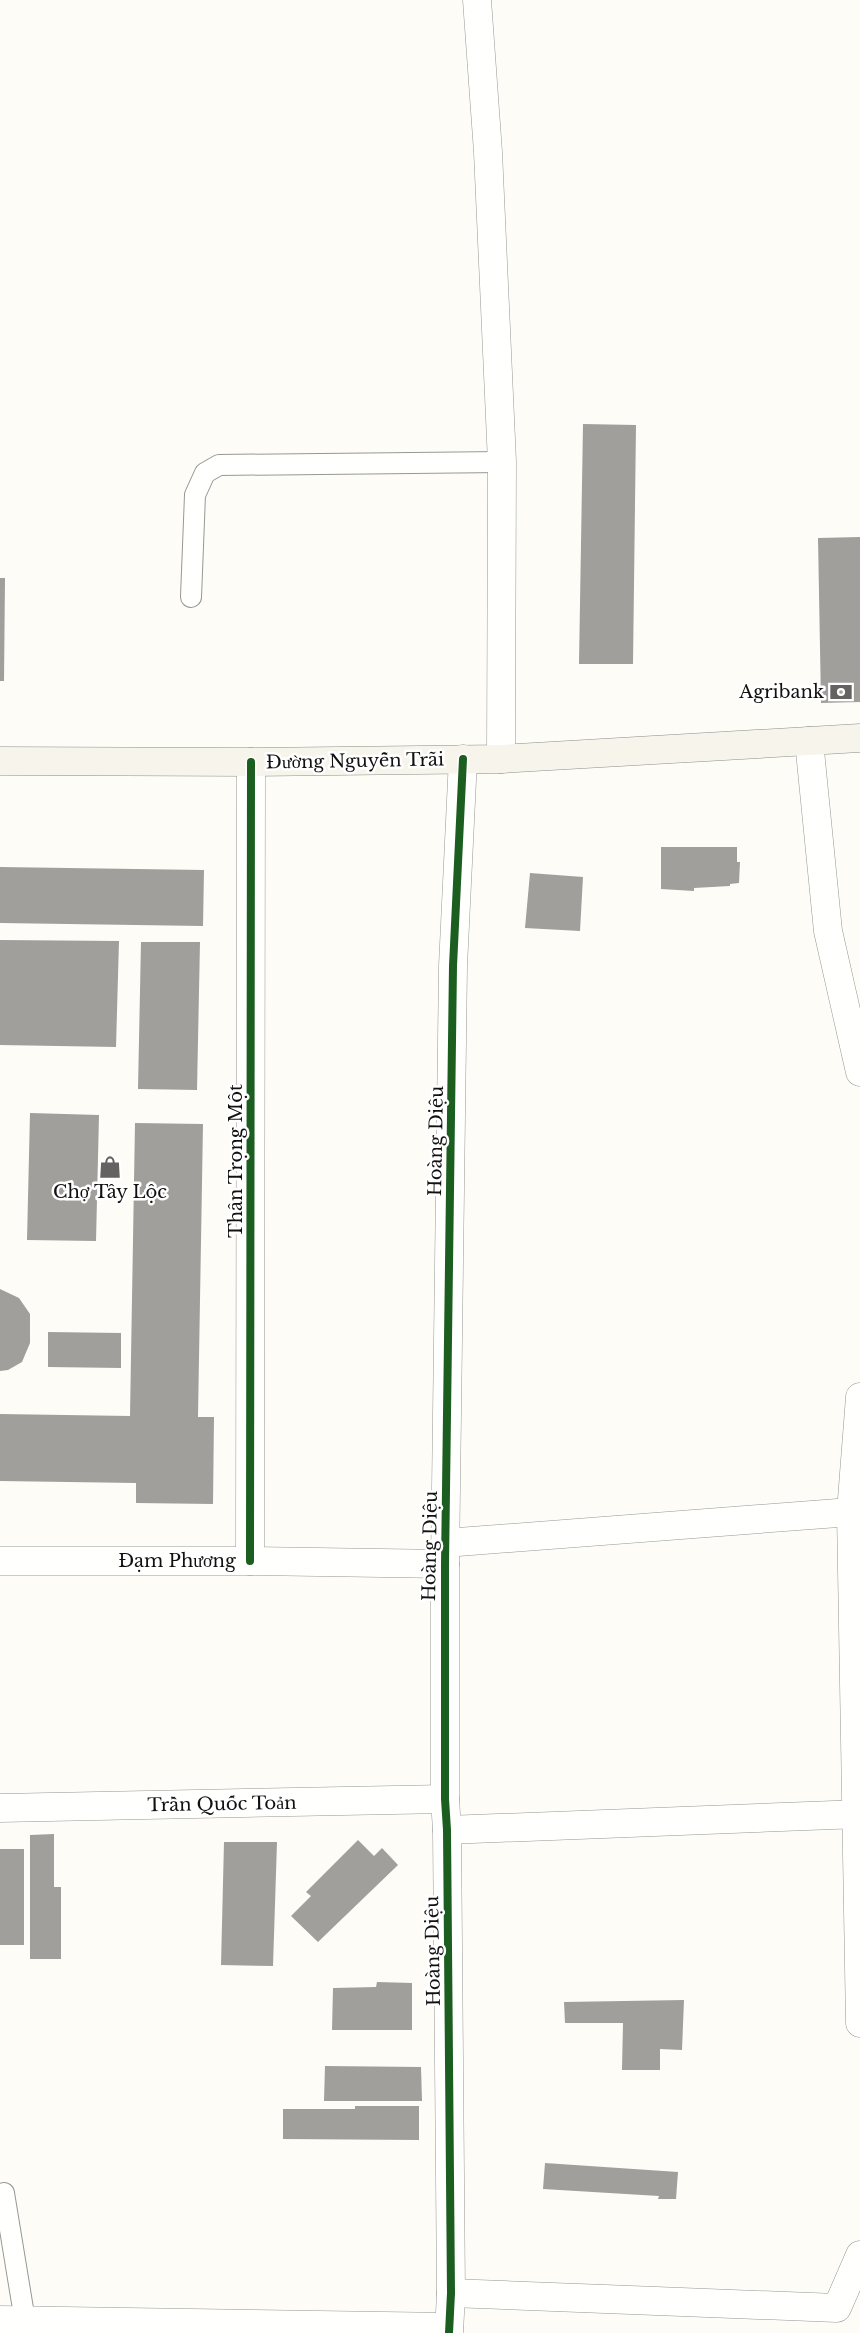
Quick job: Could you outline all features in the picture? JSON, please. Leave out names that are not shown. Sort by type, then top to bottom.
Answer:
[{"type":"main road","name":"Đường Nguyễn Trãi","points":[[0,760],[251,762],[463,760],[860,738]]},
{"type":"street","points":[[477,0],[488,152],[502,462],[501,759]]},
{"type":"street","points":[[809,741],[828,931],[860,1072]]},
{"type":"street","name":"Hoàng Diệu","points":[[449,2330],[451,2293],[447,1830],[444,1799],[445,1553],[453,966],[463,760]]},
{"type":"street","name":"Thân Trọng Một","points":[[250,1560],[251,762]]},
{"type":"street","points":[[860,1397],[851,1512],[859,1814],[860,2023]]},
{"type":"street","name":"Đạm Phương","points":[[0,1561],[250,1560],[445,1553],[851,1512]]},
{"type":"street","name":"Trần Quốc Toản","points":[[0,1808],[444,1799]]},
{"type":"street","points":[[447,1830],[859,1814]]},
{"type":"street","points":[[451,2293],[837,2308],[860,2255]]},
{"type":"street","points":[[12,2320],[449,2330]]},
{"type":"lane","points":[[191,597],[195,495],[205,473],[219,465],[502,462]]},
{"type":"lane","points":[[4,2192],[12,2320]]},
{"type":"building","points":[[583,424],[636,425],[633,664],[579,664]]},
{"type":"building","points":[[860,537],[860,702],[821,703],[818,538]]},
{"type":"building","points":[[0,578],[5,578],[4,681],[0,681]]},
{"type":"building","points":[[661,847],[737,847],[737,862],[740,862],[739,883],[730,884],[730,886],[694,888],[694,891],[661,889]]},
{"type":"building","points":[[0,867],[204,870],[203,926],[0,923]]},
{"type":"building","points":[[530,873],[583,877],[580,931],[525,928]]},
{"type":"building","points":[[0,940],[119,941],[116,1047],[0,1045]]},
{"type":"building","points":[[141,942],[200,942],[197,1090],[138,1089]]},
{"type":"building","points":[[30,1113],[99,1115],[96,1241],[27,1240]]},
{"type":"building","points":[[135,1123],[203,1124],[198,1417],[214,1417],[213,1504],[136,1503],[136,1483],[0,1481],[0,1414],[130,1416]]},
{"type":"building","points":[[0,1289],[19,1298],[30,1314],[30,1343],[22,1362],[8,1370],[0,1371]]},
{"type":"building","points":[[48,1332],[121,1333],[121,1368],[48,1367]]},
{"type":"building","points":[[54,1834],[54,1887],[61,1887],[61,1959],[30,1959],[30,1835]]},
{"type":"building","points":[[358,1840],[374,1856],[382,1848],[398,1865],[318,1942],[291,1916],[311,1896],[306,1892]]},
{"type":"building","points":[[224,1842],[277,1842],[273,1966],[221,1965]]},
{"type":"building","points":[[0,1849],[24,1849],[24,1945],[0,1945]]},
{"type":"building","points":[[377,1982],[412,1983],[412,2030],[332,2030],[333,1988],[376,1987]]},
{"type":"building","points":[[684,2000],[682,2050],[660,2049],[660,2070],[622,2070],[623,2023],[565,2023],[564,2002]]},
{"type":"building","points":[[325,2066],[421,2067],[422,2101],[324,2101]]},
{"type":"building","points":[[355,2106],[419,2106],[419,2140],[283,2139],[283,2109],[355,2109]]},
{"type":"building","points":[[545,2163],[678,2172],[676,2199],[658,2199],[659,2196],[543,2189]]},
{"type":"cycle path","points":[[449,2333],[451,2293],[447,1830],[445,1799],[445,1564],[453,966],[463,759]]},
{"type":"cycle path","points":[[250,1561],[251,762]]},
{"type":"place","name":"Agribank","points":[[841,692]]},
{"type":"place","name":"Chợ Tây Lộc","points":[[110,1167]]}]
